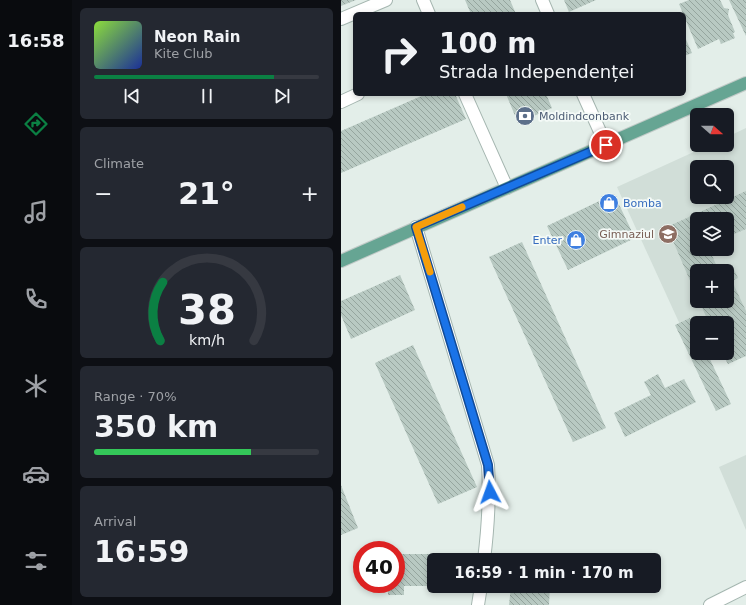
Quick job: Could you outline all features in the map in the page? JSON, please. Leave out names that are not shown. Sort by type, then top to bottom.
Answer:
[{"type":"main road","points":[[341,261],[746,84]]},
{"type":"street","points":[[359,12],[386,0]]},
{"type":"street","points":[[423,0],[428,12]]},
{"type":"street","points":[[542,0],[547,12]]},
{"type":"street","points":[[341,20],[353,15]]},
{"type":"street","points":[[341,102],[354,96]]},
{"type":"street","points":[[466,96],[507,188]]},
{"type":"street","points":[[584,96],[606,145]]},
{"type":"street","points":[[416,227],[488,465],[490,492],[485,553]]},
{"type":"street","points":[[710,605],[746,587]]},
{"type":"street","points":[[478,605],[480,593]]},
{"type":"shaded area","name":"Gimnaziul","points":[[746,128],[746,344],[734,350],[734,316],[690,316],[690,346],[617,187],[694,152],[734,152],[734,134]]},
{"type":"shaded area","name":"Gimnaziul","points":[[696,360],[712,360],[699,366]]},
{"type":"shaded area","points":[[746,455],[746,530],[719,467]]},
{"type":"building","points":[[341,0],[356,0],[341,6]]},
{"type":"building","points":[[465,0],[510,0],[515,12],[470,12]]},
{"type":"building","points":[[564,0],[596,0],[569,12]]},
{"type":"building","points":[[689,0],[720,0],[724,8],[729,9],[728,15],[735,32],[733,33],[735,38],[721,44],[719,39],[698,49],[686,21],[686,12],[682,12],[679,4]]},
{"type":"building","points":[[729,0],[746,0],[746,36]]},
{"type":"building","points":[[686,40],[692,53],[686,55]]},
{"type":"building","points":[[421,96],[456,96],[466,119],[341,173],[341,131]]},
{"type":"building","name":"Moldindconbank","points":[[507,96],[547,96],[552,108],[518,123]]},
{"type":"building","points":[[746,191],[746,229],[734,234],[734,212],[700,212],[717,204],[734,204],[734,196]]},
{"type":"building","points":[[614,194],[635,238],[568,270],[547,226]]},
{"type":"building","points":[[690,217],[690,256],[712,256],[716,264],[690,264],[690,281],[667,227]]},
{"type":"building","points":[[522,242],[606,428],[573,442],[489,257]]},
{"type":"building","points":[[734,269],[738,278],[734,280]]},
{"type":"building","points":[[400,275],[415,310],[351,339],[341,315],[341,301]]},
{"type":"building","points":[[734,285],[746,311],[746,356],[728,364],[726,360],[734,360],[734,316],[706,316],[702,308],[734,308]]},
{"type":"building","points":[[690,318],[690,356],[675,325]]},
{"type":"building","points":[[413,345],[477,487],[438,504],[375,363]]},
{"type":"building","points":[[692,360],[710,360],[731,404],[716,411]]},
{"type":"building","points":[[658,374],[665,388],[684,379],[696,402],[625,437],[614,413],[651,395],[644,382]]},
{"type":"building","points":[[341,485],[358,528],[341,535]]},
{"type":"building","points":[[405,554],[427,554],[427,586],[405,586]]},
{"type":"building","points":[[388,593],[404,593],[404,595],[388,595]]},
{"type":"building","points":[[510,593],[550,593],[549,605],[509,605]]},
{"type":"slow traffic","points":[[430,272],[416,227],[462,207]]},
{"type":"place","name":"Moldindconbank","points":[[525,116]]},
{"type":"place","name":"Bomba","points":[[609,203]]},
{"type":"place","name":"Gimnaziul","points":[[668,234]]},
{"type":"place","name":"Enter","points":[[576,240]]},
{"type":"route","points":[[490,492],[488,465],[416,227],[606,145]]}]
